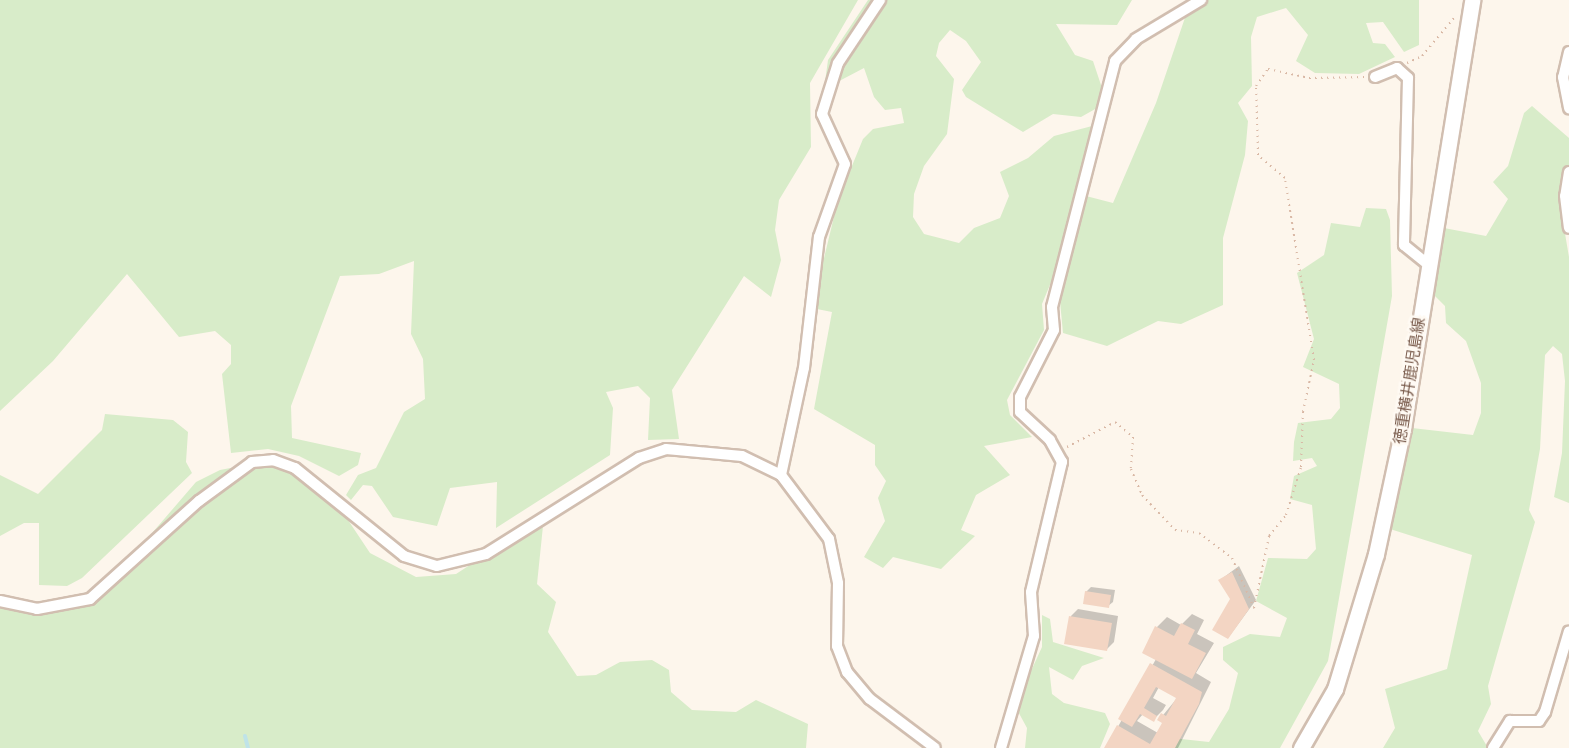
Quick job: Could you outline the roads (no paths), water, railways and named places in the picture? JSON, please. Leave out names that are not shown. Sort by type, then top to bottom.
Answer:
[{"type":"main road","name":"徳重横井鹿児島線","points":[[1301,748],[1335,689],[1376,554],[1429,265],[1472,0]]},
{"type":"street","points":[[781,475],[804,368],[819,237],[845,164],[822,114],[838,63],[880,0]]},
{"type":"street","points":[[1000,748],[1034,636],[1031,592],[1060,452],[1020,412],[1020,396],[1054,330],[1052,307],[1095,154],[1115,61],[1136,39],[1197,7],[1201,0]]},
{"type":"street","points":[[1569,52],[1563,77],[1569,108]]},
{"type":"street","points":[[1375,77],[1397,68],[1408,78],[1410,89],[1404,245],[1429,265]]},
{"type":"street","points":[[1569,172],[1565,196],[1569,228]]},
{"type":"street","points":[[0,601],[37,609],[90,599],[199,501],[252,462],[273,460],[296,468],[404,556],[438,566],[486,554],[609,474],[666,449],[742,456],[781,475],[830,539],[838,583],[837,646],[847,672],[870,699],[935,748]]},
{"type":"street","points":[[1493,748],[1510,721],[1539,721],[1545,712],[1569,631]]},
{"type":"waterway","points":[[245,736],[248,748]]}]
